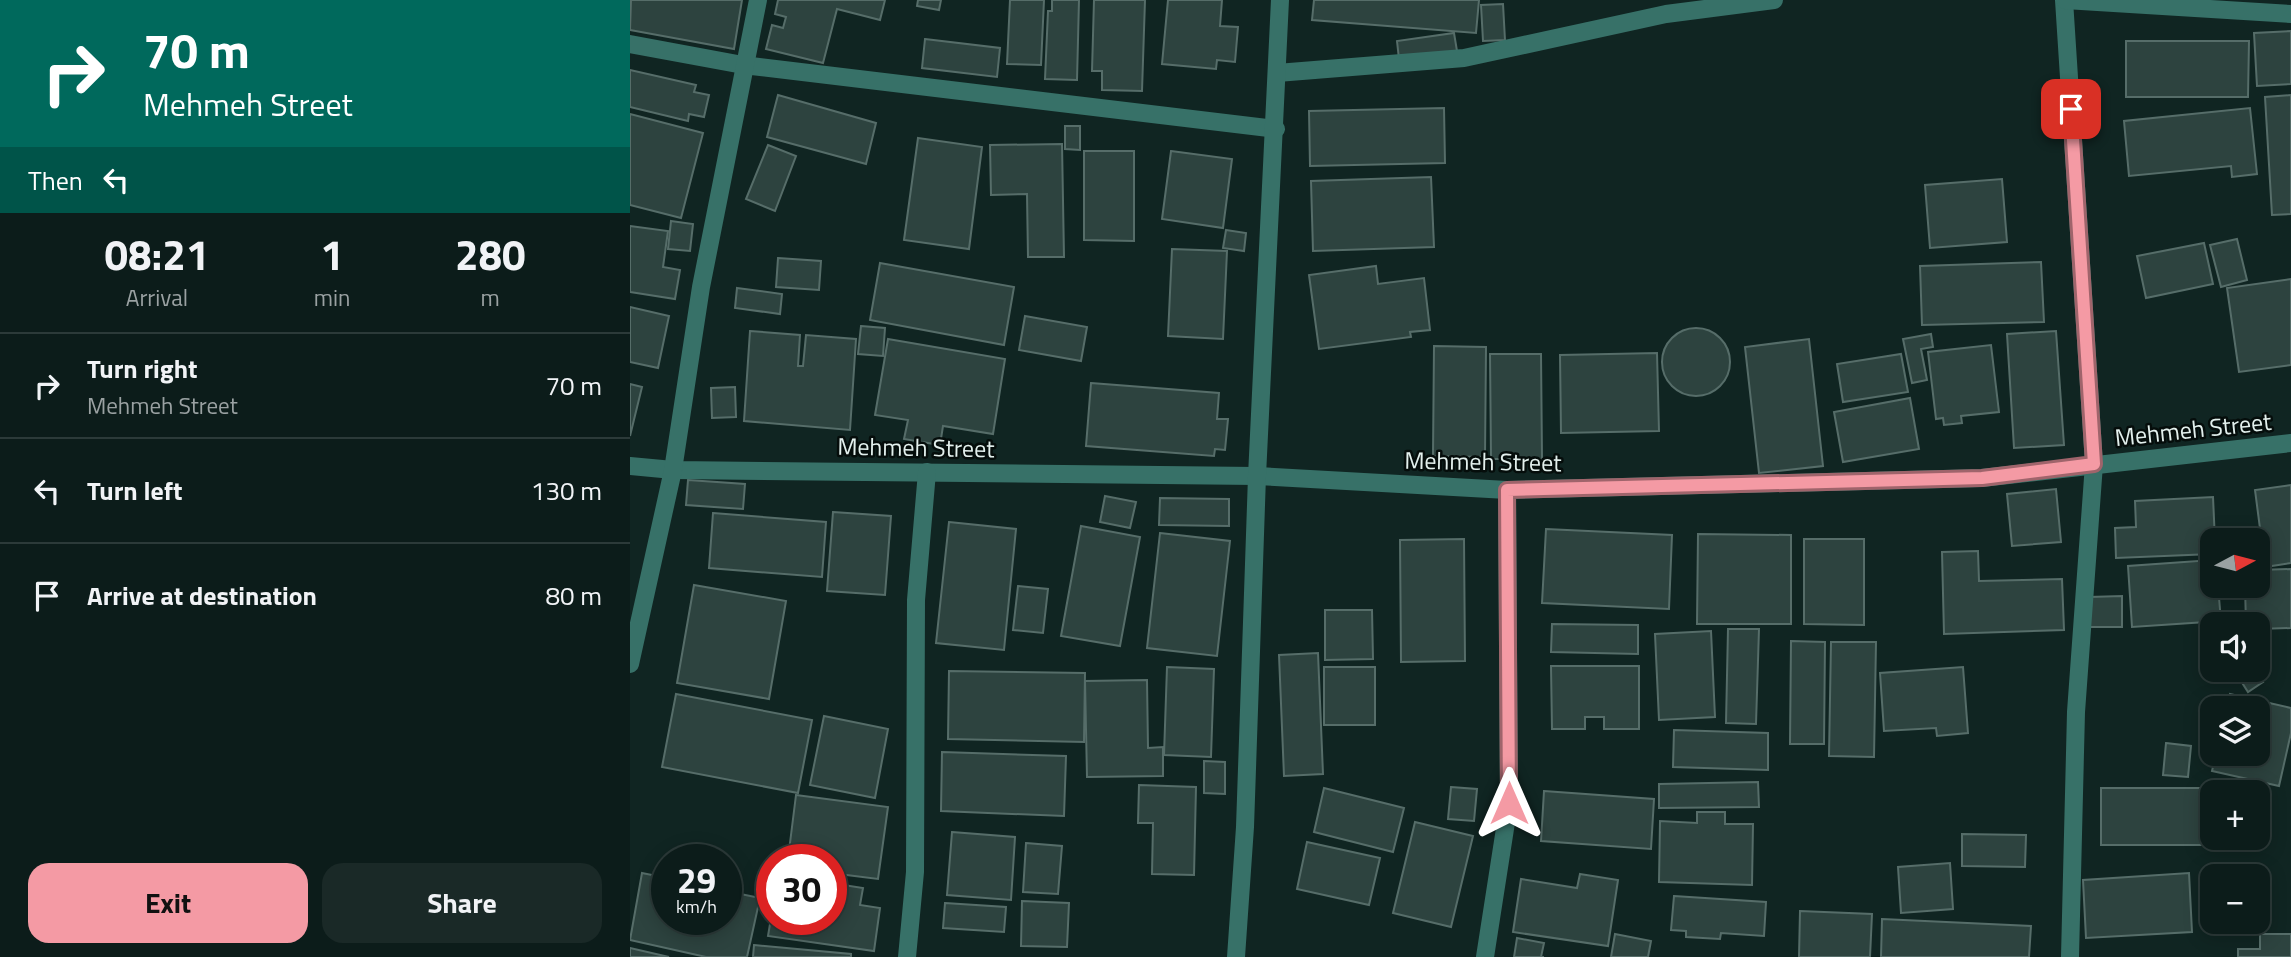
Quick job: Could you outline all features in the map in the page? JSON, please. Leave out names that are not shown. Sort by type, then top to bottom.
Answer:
[{"type":"street","points":[[630,664],[673,470],[701,287],[758,0]]},
{"type":"street","points":[[1236,957],[1245,827],[1257,476],[1276,129],[1280,0]]},
{"type":"street","points":[[1276,73],[1464,58],[1666,14],[1774,0]]},
{"type":"street","points":[[2070,957],[2076,712],[2094,464],[2065,0],[2259,7],[2291,14]]},
{"type":"street","points":[[630,44],[743,65],[1276,129]]},
{"type":"street","name":"Mehmeh Street","points":[[630,466],[673,470],[1257,476],[1507,490],[1982,478],[2291,443]]},
{"type":"street","points":[[907,957],[915,872],[916,600],[928,472]]},
{"type":"street","points":[[1485,957],[1509,803],[1507,490]]},
{"type":"building","points":[[631,0],[742,0],[734,49],[630,30]]},
{"type":"building","points":[[778,0],[885,0],[880,20],[837,9],[823,63],[766,49],[772,25],[783,28],[786,17],[775,14]]},
{"type":"building","points":[[918,0],[941,0],[939,10],[917,6]]},
{"type":"building","points":[[1010,0],[1044,0],[1041,65],[1007,64]]},
{"type":"building","points":[[1052,0],[1079,0],[1077,80],[1045,79],[1048,11],[1052,11]]},
{"type":"building","points":[[1094,0],[1145,0],[1142,91],[1102,90],[1102,71],[1092,71]]},
{"type":"building","points":[[1168,0],[1222,0],[1220,26],[1238,27],[1235,62],[1217,60],[1216,69],[1162,64]]},
{"type":"building","points":[[1314,0],[1479,0],[1476,33],[1312,20]]},
{"type":"building","points":[[1503,4],[1505,40],[1483,41],[1481,5]]},
{"type":"building","points":[[2291,31],[2291,84],[2257,86],[2254,33]]},
{"type":"building","points":[[1454,33],[1457,51],[1399,59],[1397,41]]},
{"type":"building","points":[[925,39],[1000,48],[997,77],[922,68]]},
{"type":"building","points":[[2126,41],[2249,41],[2248,97],[2126,97]]},
{"type":"building","points":[[630,70],[696,85],[694,92],[709,95],[704,117],[689,114],[688,121],[630,107]]},
{"type":"building","points":[[778,95],[876,123],[866,164],[767,137]]},
{"type":"building","points":[[2291,95],[2291,214],[2272,215],[2265,97]]},
{"type":"building","points":[[1444,108],[1445,163],[1310,166],[1309,111]]},
{"type":"building","points":[[2250,108],[2257,174],[2232,177],[2231,166],[2129,176],[2124,121]]},
{"type":"building","points":[[630,114],[703,133],[681,218],[630,205]]},
{"type":"building","points":[[1065,126],[1080,126],[1080,150],[1065,149]]},
{"type":"building","points":[[918,138],[982,147],[969,249],[904,240]]},
{"type":"building","points":[[1062,144],[1064,257],[1028,257],[1027,194],[991,195],[990,145]]},
{"type":"building","points":[[768,145],[796,156],[775,211],[746,199]]},
{"type":"building","points":[[1084,151],[1134,151],[1134,241],[1084,240]]},
{"type":"building","points":[[1171,151],[1232,159],[1223,228],[1162,219]]},
{"type":"building","points":[[1431,177],[1434,247],[1313,251],[1311,181]]},
{"type":"building","points":[[2002,179],[2007,242],[1930,248],[1925,185]]},
{"type":"building","points":[[671,221],[693,224],[690,251],[668,249]]},
{"type":"building","points":[[630,226],[668,231],[663,267],[680,270],[675,299],[630,292]]},
{"type":"building","points":[[1226,230],[1246,233],[1244,251],[1223,248]]},
{"type":"building","points":[[2237,239],[2247,280],[2221,287],[2210,245]]},
{"type":"building","points":[[2204,243],[2213,284],[2146,298],[2137,256]]},
{"type":"building","points":[[1172,249],[1227,251],[1223,339],[1168,336]]},
{"type":"building","points":[[778,258],[821,261],[819,290],[776,287]]},
{"type":"building","points":[[2041,262],[2044,322],[1922,325],[1920,266]]},
{"type":"building","points":[[880,263],[1014,287],[1004,345],[870,320]]},
{"type":"building","points":[[1376,266],[1378,284],[1424,278],[1430,330],[1410,332],[1411,337],[1319,349],[1309,275]]},
{"type":"building","points":[[2291,279],[2291,365],[2239,372],[2227,288]]},
{"type":"building","points":[[737,288],[782,294],[780,314],[735,308]]},
{"type":"building","points":[[630,307],[669,316],[658,368],[630,362]]},
{"type":"building","points":[[1025,316],[1087,327],[1081,361],[1019,350]]},
{"type":"building","points":[[861,326],[885,328],[883,356],[858,354]]},
{"type":"building","points":[[1696,328],[1709,331],[1720,338],[1727,349],[1730,362],[1727,375],[1720,386],[1709,393],[1696,396],[1683,393],[1672,386],[1665,375],[1662,362],[1665,349],[1672,338],[1683,331]]},
{"type":"building","points":[[750,331],[800,335],[798,366],[803,366],[806,335],[856,339],[850,430],[744,421]]},
{"type":"building","points":[[2056,331],[2064,445],[2014,448],[2007,334]]},
{"type":"building","points":[[1931,334],[1933,347],[1921,349],[1927,380],[1912,383],[1903,339]]},
{"type":"building","points":[[888,339],[1005,359],[993,434],[943,426],[940,445],[904,439],[908,420],[875,415]]},
{"type":"building","points":[[1809,339],[1823,466],[1759,473],[1745,347]]},
{"type":"building","points":[[1991,345],[1999,412],[1961,416],[1962,423],[1944,425],[1943,418],[1936,419],[1928,352]]},
{"type":"building","points":[[1434,346],[1486,347],[1485,457],[1433,456]]},
{"type":"building","points":[[1657,353],[1659,431],[1561,433],[1560,355]]},
{"type":"building","points":[[1490,354],[1541,354],[1542,459],[1491,459]]},
{"type":"building","points":[[1901,354],[1908,392],[1843,402],[1837,364]]},
{"type":"building","points":[[1091,383],[1219,393],[1217,419],[1228,419],[1225,450],[1215,449],[1214,456],[1086,446]]},
{"type":"building","points":[[630,384],[642,387],[630,436]]},
{"type":"building","points":[[735,387],[736,417],[712,418],[711,388]]},
{"type":"building","points":[[1910,398],[1919,449],[1843,462],[1834,412]]},
{"type":"building","points":[[688,480],[745,484],[743,509],[686,505]]},
{"type":"building","points":[[2291,485],[2291,563],[2270,566],[2270,528],[2260,528],[2255,490]]},
{"type":"building","points":[[2056,489],[2061,542],[2012,546],[2007,494]]},
{"type":"building","points":[[1105,496],[1136,502],[1130,528],[1100,522]]},
{"type":"building","points":[[2213,497],[2214,528],[2200,528],[2200,554],[2116,558],[2115,528],[2136,527],[2135,501]]},
{"type":"building","points":[[1160,498],[1229,499],[1229,526],[1159,525]]},
{"type":"building","points":[[833,512],[891,516],[885,595],[827,591]]},
{"type":"building","points":[[713,513],[826,522],[822,577],[709,568]]},
{"type":"building","points":[[949,522],[1016,529],[1004,650],[936,643]]},
{"type":"building","points":[[1081,526],[1140,537],[1120,646],[1061,636]]},
{"type":"building","points":[[1546,529],[1672,535],[1669,609],[1542,603]]},
{"type":"building","points":[[1160,533],[1230,541],[1217,656],[1147,648]]},
{"type":"building","points":[[1698,534],[1791,535],[1791,624],[1697,624]]},
{"type":"building","points":[[1464,539],[1465,661],[1401,662],[1400,540]]},
{"type":"building","points":[[1804,539],[1864,539],[1864,625],[1804,624]]},
{"type":"building","points":[[1978,551],[1979,581],[2062,579],[2064,630],[1944,634],[1942,552]]},
{"type":"building","points":[[2200,561],[2200,598],[2219,598],[2220,612],[2200,612],[2200,622],[2132,627],[2128,566]]},
{"type":"building","points":[[2291,569],[2291,628],[2270,629],[2270,612],[2246,612],[2245,598],[2270,598],[2270,570]]},
{"type":"building","points":[[694,585],[786,601],[769,699],[677,683]]},
{"type":"building","points":[[1018,586],[1048,589],[1043,633],[1013,630]]},
{"type":"building","points":[[2122,596],[2122,627],[2089,627],[2089,597]]},
{"type":"building","points":[[1325,610],[1372,610],[1373,659],[1325,660]]},
{"type":"building","points":[[1552,624],[1638,625],[1638,654],[1551,652]]},
{"type":"building","points":[[1728,629],[1759,629],[1756,724],[1726,723]]},
{"type":"building","points":[[1711,631],[1715,717],[1659,720],[1655,634]]},
{"type":"building","points":[[1791,641],[1825,642],[1824,744],[1790,744]]},
{"type":"building","points":[[1831,642],[1876,642],[1874,757],[1829,756]]},
{"type":"building","points":[[1318,653],[1323,774],[1284,776],[1279,655]]},
{"type":"building","points":[[1551,666],[1639,666],[1639,729],[1604,729],[1604,717],[1585,717],[1585,729],[1552,729]]},
{"type":"building","points":[[1167,667],[1214,669],[1211,757],[1164,755]]},
{"type":"building","points":[[1324,667],[1375,667],[1375,725],[1324,725]]},
{"type":"building","points":[[1963,667],[1968,733],[1937,736],[1936,728],[1884,731],[1880,673]]},
{"type":"building","points":[[949,671],[1085,673],[1084,742],[948,739]]},
{"type":"building","points":[[1147,680],[1148,748],[1163,747],[1163,776],[1087,777],[1085,681]]},
{"type":"building","points":[[2242,682],[2263,682],[2248,692]]},
{"type":"building","points":[[676,694],[812,720],[798,793],[662,767]]},
{"type":"building","points":[[2270,703],[2291,708],[2291,733],[2279,786],[2270,784],[2270,780],[2252,780],[2212,771],[2213,766],[2270,766]]},
{"type":"building","points":[[824,716],[888,729],[875,798],[810,785]]},
{"type":"building","points":[[1674,730],[1768,733],[1768,770],[1673,767]]},
{"type":"building","points":[[2166,743],[2191,746],[2188,777],[2163,775]]},
{"type":"building","points":[[942,752],[1066,756],[1064,816],[941,811]]},
{"type":"building","points":[[1204,761],[1225,762],[1225,794],[1204,793]]},
{"type":"building","points":[[1758,782],[1759,807],[1659,808],[1659,784]]},
{"type":"building","points":[[1139,785],[1196,787],[1194,875],[1152,874],[1153,823],[1138,823]]},
{"type":"building","points":[[1451,787],[1477,789],[1474,821],[1448,819]]},
{"type":"building","points":[[1324,788],[1404,808],[1393,852],[1314,832]]},
{"type":"building","points":[[2101,788],[2200,788],[2200,845],[2101,845]]},
{"type":"building","points":[[1544,791],[1654,799],[1651,849],[1541,841]]},
{"type":"building","points":[[796,795],[888,807],[878,879],[847,875],[847,844],[790,844]]},
{"type":"building","points":[[1697,812],[1725,812],[1725,824],[1753,824],[1752,885],[1659,882],[1660,821],[1697,823]]},
{"type":"building","points":[[1415,822],[1473,836],[1451,927],[1393,913]]},
{"type":"building","points":[[952,832],[1015,837],[1011,900],[947,895]]},
{"type":"building","points":[[1962,834],[2026,835],[2025,867],[1962,866]]},
{"type":"building","points":[[1307,842],[1380,858],[1369,905],[1297,889]]},
{"type":"building","points":[[1026,843],[1062,846],[1058,894],[1023,892]]},
{"type":"building","points":[[1950,863],[1953,909],[1901,913],[1898,867]]},
{"type":"building","points":[[642,873],[651,875],[651,935],[742,935],[742,894],[756,897],[756,916],[747,957],[706,957],[630,940]]},
{"type":"building","points":[[2189,873],[2192,932],[2086,938],[2083,880]]},
{"type":"building","points":[[1580,874],[1618,880],[1608,946],[1513,932],[1521,879],[1577,888]]},
{"type":"building","points":[[847,886],[863,888],[860,905],[880,908],[874,951],[768,936],[847,935]]},
{"type":"building","points":[[1674,896],[1766,902],[1764,936],[1721,933],[1720,939],[1686,937],[1686,931],[1671,930]]},
{"type":"building","points":[[1022,901],[1069,903],[1067,947],[1021,946]]},
{"type":"building","points":[[945,903],[1006,907],[1004,932],[943,928]]},
{"type":"building","points":[[1800,911],[1872,914],[1870,957],[1799,957]]},
{"type":"building","points":[[1882,919],[2031,926],[2029,957],[1881,957]]},
{"type":"building","points":[[1615,934],[1651,941],[1648,957],[1611,957]]},
{"type":"building","points":[[2260,934],[2291,934],[2291,957],[2238,957],[2238,949],[2260,949]]},
{"type":"building","points":[[1517,938],[1544,943],[1541,957],[1514,957]]},
{"type":"building","points":[[754,945],[851,954],[851,957],[753,957]]},
{"type":"building","points":[[630,948],[669,957],[630,957]]},
{"type":"route","points":[[1509,803],[1507,490],[1982,478],[2094,464],[2071,109]]}]
